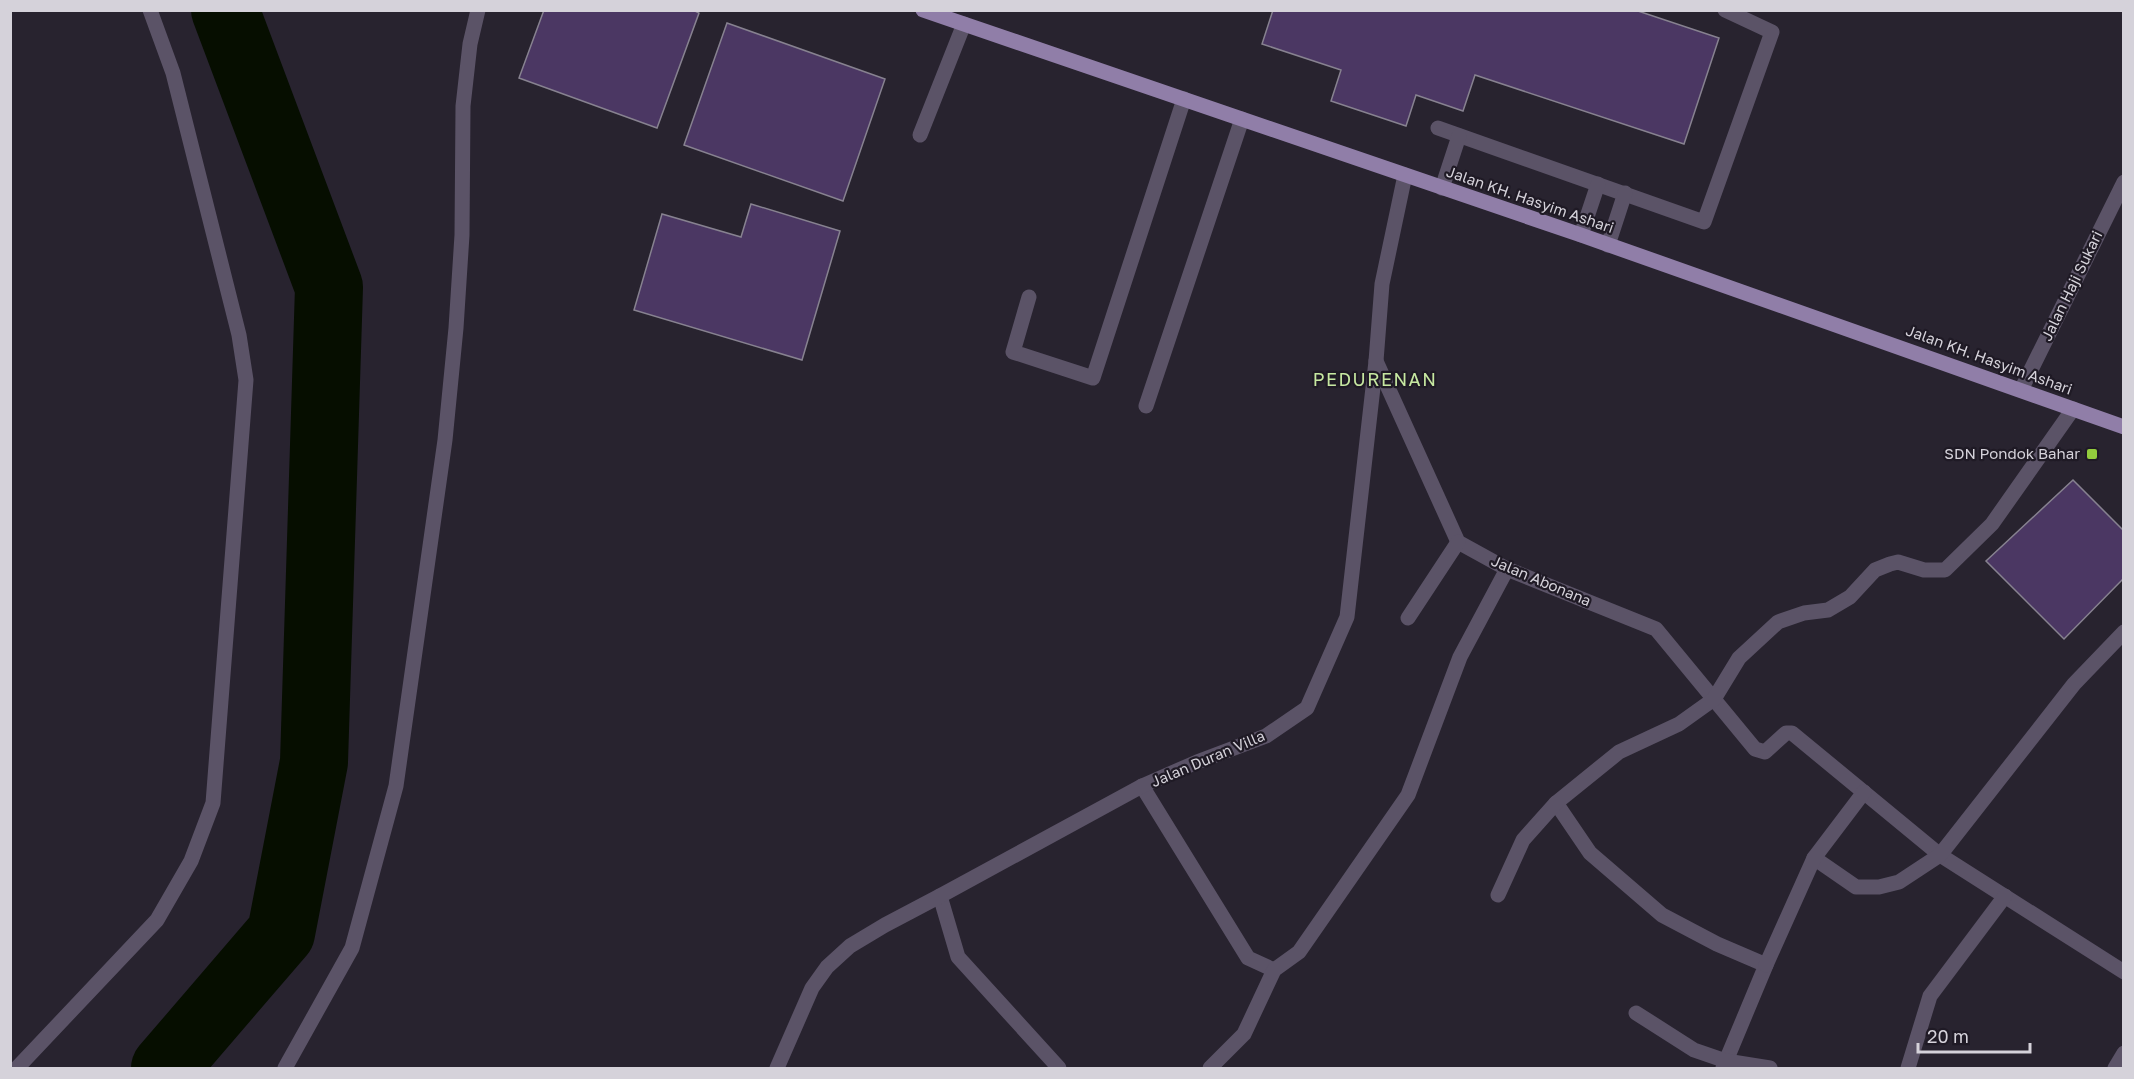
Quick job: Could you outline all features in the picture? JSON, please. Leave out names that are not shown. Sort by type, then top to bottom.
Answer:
[{"type":"main road","name":"Jalan KH. Hasyim Ashari","points":[[924,10],[1608,245],[2124,427]]},
{"type":"street","points":[[17,1068],[156,920],[191,861],[213,803],[246,380],[239,335],[173,73],[150,10]]},
{"type":"street","points":[[285,1068],[352,948],[396,786],[445,440],[462,235],[463,106],[470,44],[478,10]]},
{"type":"street","points":[[1438,128],[1704,222],[1772,32],[1725,10]]},
{"type":"street","points":[[920,135],[964,24]]},
{"type":"street","points":[[1029,297],[1013,352],[1093,378],[1184,99]]},
{"type":"street","points":[[1146,406],[1242,119]]},
{"type":"street","points":[[1442,188],[1460,135]]},
{"type":"street","name":"Jalan Duran Villa","points":[[777,1068],[812,988],[827,967],[859,940],[1142,786],[1266,736],[1307,708],[1347,616],[1376,361],[1382,284],[1406,176]]},
{"type":"street","name":"Jalan Haji Sukari","points":[[2021,390],[2124,182]]},
{"type":"street","points":[[1581,236],[1598,184]]},
{"type":"street","points":[[1608,245],[1625,193]]},
{"type":"street","points":[[1376,361],[1458,542],[1408,618]]},
{"type":"street","points":[[1498,895],[1523,840],[1556,803],[1619,752],[1679,724],[1714,699],[1739,658],[1778,622],[1804,613],[1828,610],[1850,597],[1875,570],[1890,564],[1898,562],[1924,570],[1945,570],[1992,524],[2073,409]]},
{"type":"street","name":"Jalan Abonana","points":[[1458,542],[1507,569],[1656,629],[1755,749],[1765,752],[1786,733],[1792,733],[1864,792]]},
{"type":"street","points":[[1210,1068],[1244,1034],[1274,970],[1299,952],[1408,795],[1460,657],[1507,569]]},
{"type":"street","points":[[1814,858],[1856,887],[1879,887],[1899,882],[1940,855],[2074,684],[2124,632]]},
{"type":"street","points":[[1142,786],[1248,958],[1274,970]]},
{"type":"street","points":[[1725,1065],[1766,965],[1814,858],[1864,792],[1940,855],[2124,972]]},
{"type":"street","points":[[1556,803],[1590,853],[1662,915],[1717,944],[1766,965]]},
{"type":"street","points":[[1908,1068],[1930,996],[2005,896]]},
{"type":"street","points":[[940,897],[958,957],[1059,1068]]},
{"type":"street","points":[[1636,1013],[1694,1050],[1725,1065],[1770,1068]]},
{"type":"street","points":[[2115,1068],[2124,1053]]},
{"type":"building","points":[[544,10],[693,10],[699,13],[657,128],[519,78]]},
{"type":"building","points":[[1273,10],[1635,10],[1719,38],[1684,144],[1475,75],[1463,111],[1416,95],[1406,126],[1331,101],[1341,70],[1262,44]]},
{"type":"building","points":[[727,23],[885,79],[843,201],[684,145]]},
{"type":"building","points":[[751,204],[840,231],[802,360],[634,310],[662,214],[741,237]]},
{"type":"building","points":[[2073,480],[2124,531],[2124,578],[2064,639],[1986,561]]},
{"type":"waterway","points":[[165,1068],[281,933],[314,762],[329,287],[225,10]]},
{"type":"place","name":"SDN Pondok Bahar","points":[[2092,454]]},
{"type":"district","name":"PEDURENAN","points":[[1375,380]]}]
